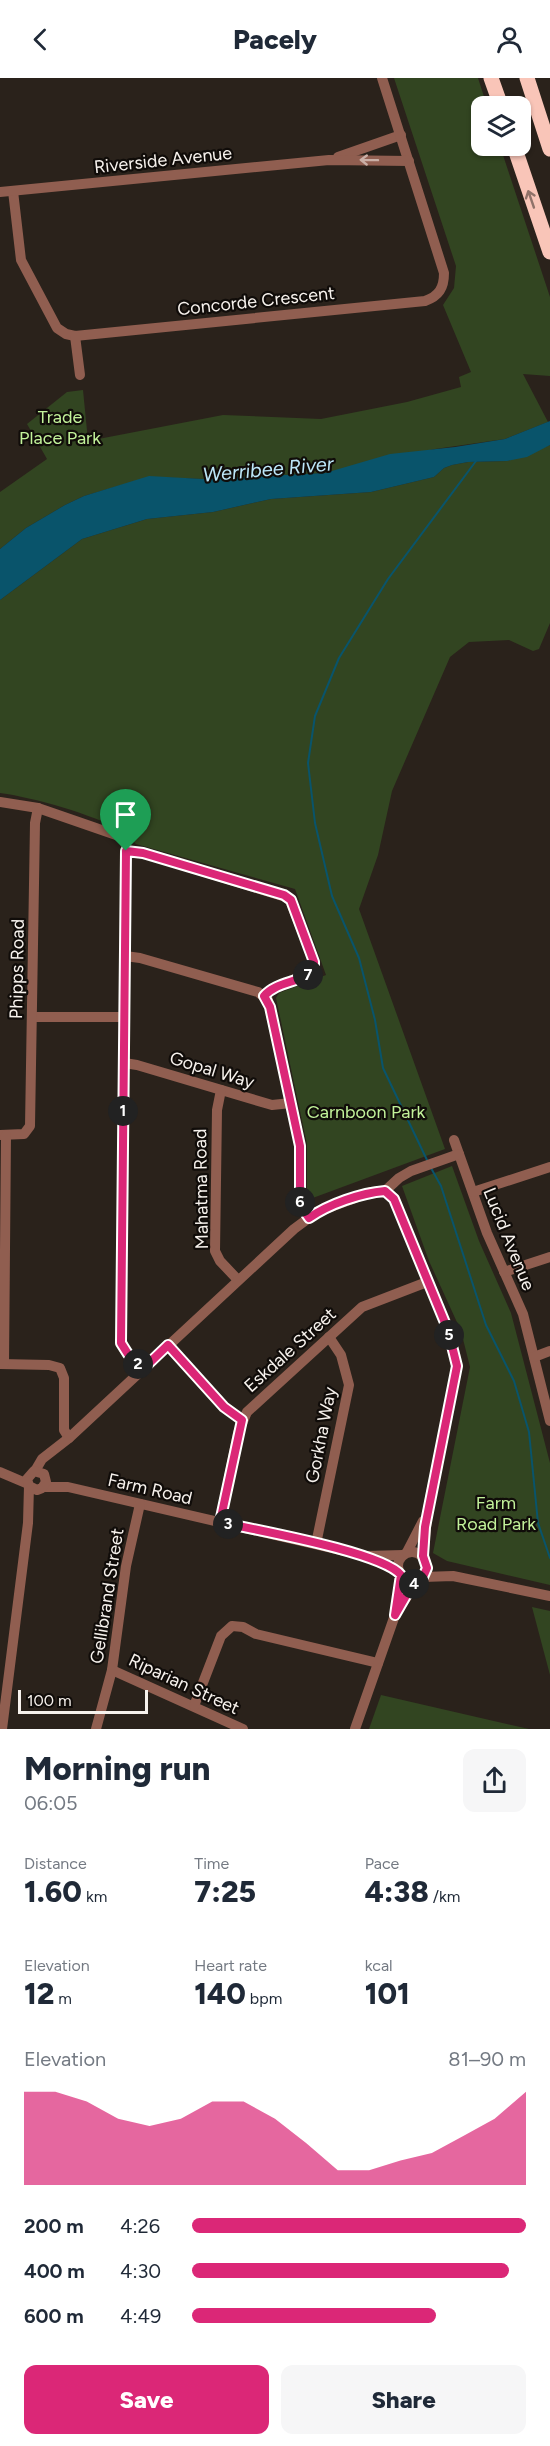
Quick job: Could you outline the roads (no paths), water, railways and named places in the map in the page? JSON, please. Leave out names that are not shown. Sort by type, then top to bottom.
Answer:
[{"type":"highway","points":[[491,78],[497,96]]},
{"type":"highway","points":[[527,78],[550,149]]},
{"type":"highway","points":[[517,156],[550,252]]},
{"type":"street","name":"Concorde Crescent","points":[[75,336],[425,301],[433,298],[444,283],[444,273],[382,78]]},
{"type":"street","name":"Riverside Avenue","points":[[329,160],[400,135]]},
{"type":"street","name":"Riverside Avenue","points":[[0,192],[329,160],[409,160]]},
{"type":"street","points":[[13,191],[19,252],[24,269],[57,328],[66,334],[75,336],[80,375]]},
{"type":"street","points":[[0,802],[38,808],[119,836],[125,842],[121,1337],[124,1349],[143,1369]]},
{"type":"street","name":"Phipps Road","points":[[3,1135],[24,1134],[28,1131],[31,1120],[35,823],[38,808]]},
{"type":"street","points":[[126,851],[143,853],[290,898],[314,962],[314,970],[308,975],[276,986],[264,996]]},
{"type":"street","points":[[125,956],[140,958],[258,992],[264,996],[270,1007],[300,1146],[300,1205],[309,1218]]},
{"type":"street","points":[[33,1017],[124,1017]]},
{"type":"street","name":"Gopal Way","points":[[124,1063],[272,1105],[291,1103]]},
{"type":"street","name":"Mahatma Road","points":[[221,1090],[217,1110],[215,1251],[220,1261],[238,1280]]},
{"type":"street","points":[[3,1135],[2,1364],[49,1365],[60,1368],[64,1378],[64,1430],[69,1438]]},
{"type":"street","name":"Lucid Avenue","points":[[454,1140],[472,1192],[523,1314],[550,1421]]},
{"type":"street","points":[[29,1512],[40,1478],[53,1451],[238,1280],[309,1218],[317,1212],[371,1192],[385,1191],[399,1178],[459,1154]]},
{"type":"street","points":[[472,1192],[550,1167]]},
{"type":"street","points":[[385,1191],[394,1199],[448,1330],[457,1366],[428,1509],[424,1557],[427,1568],[395,1615]]},
{"type":"street","points":[[504,1272],[550,1257]]},
{"type":"street","name":"Eskdale Street","points":[[220,1522],[242,1420],[247,1412],[362,1307],[427,1282]]},
{"type":"street","name":"Gorkha Way","points":[[316,1544],[349,1385],[340,1355],[329,1337]]},
{"type":"street","points":[[168,1345],[224,1407],[242,1420]]},
{"type":"street","points":[[534,1357],[550,1351]]},
{"type":"street","name":"Farm Road","points":[[3,1473],[40,1478],[68,1488],[366,1556],[400,1574]]},
{"type":"street","name":"Farm Road","points":[[3,1473],[37,1490],[40,1478]]},
{"type":"street","points":[[2,1729],[29,1512],[29,1485]]},
{"type":"street","name":"Gellibrand Street","points":[[96,1729],[112,1670],[126,1566],[140,1504]]},
{"type":"street","points":[[354,1729],[395,1615],[400,1574],[398,1563],[428,1509]]},
{"type":"street","points":[[405,1554],[416,1552],[453,1576]]},
{"type":"street","name":"Farm Road","points":[[366,1556],[405,1554]]},
{"type":"street","points":[[400,1574],[411,1581],[453,1576],[550,1596]]},
{"type":"street","points":[[194,1706],[221,1635],[232,1626],[243,1627],[256,1634],[378,1663]]},
{"type":"street","name":"Riparian Street","points":[[112,1670],[243,1729]]},
{"type":"water","name":"Werribee River","points":[[550,421],[550,445],[527,457],[507,461],[468,462],[452,465],[444,468],[434,477],[371,492],[271,499],[213,512],[147,519],[82,539],[0,600],[0,549],[26,528],[84,496],[149,476],[203,479],[325,473],[390,454],[505,439]]},
{"type":"waterway","points":[[427,1160],[383,1068],[375,1020],[359,958],[332,896],[315,823],[308,763],[315,716],[339,658],[388,579],[476,461]]},
{"type":"waterway","points":[[431,1168],[441,1186],[486,1325],[514,1381],[529,1432],[538,1523],[550,1558]]},
{"type":"park label","name":"Trade Place Park","points":[[60,427]]},
{"type":"park label","name":"Carnboon Park","points":[[366,1112]]},
{"type":"park label","name":"Farm Road Park","points":[[496,1513]]}]
